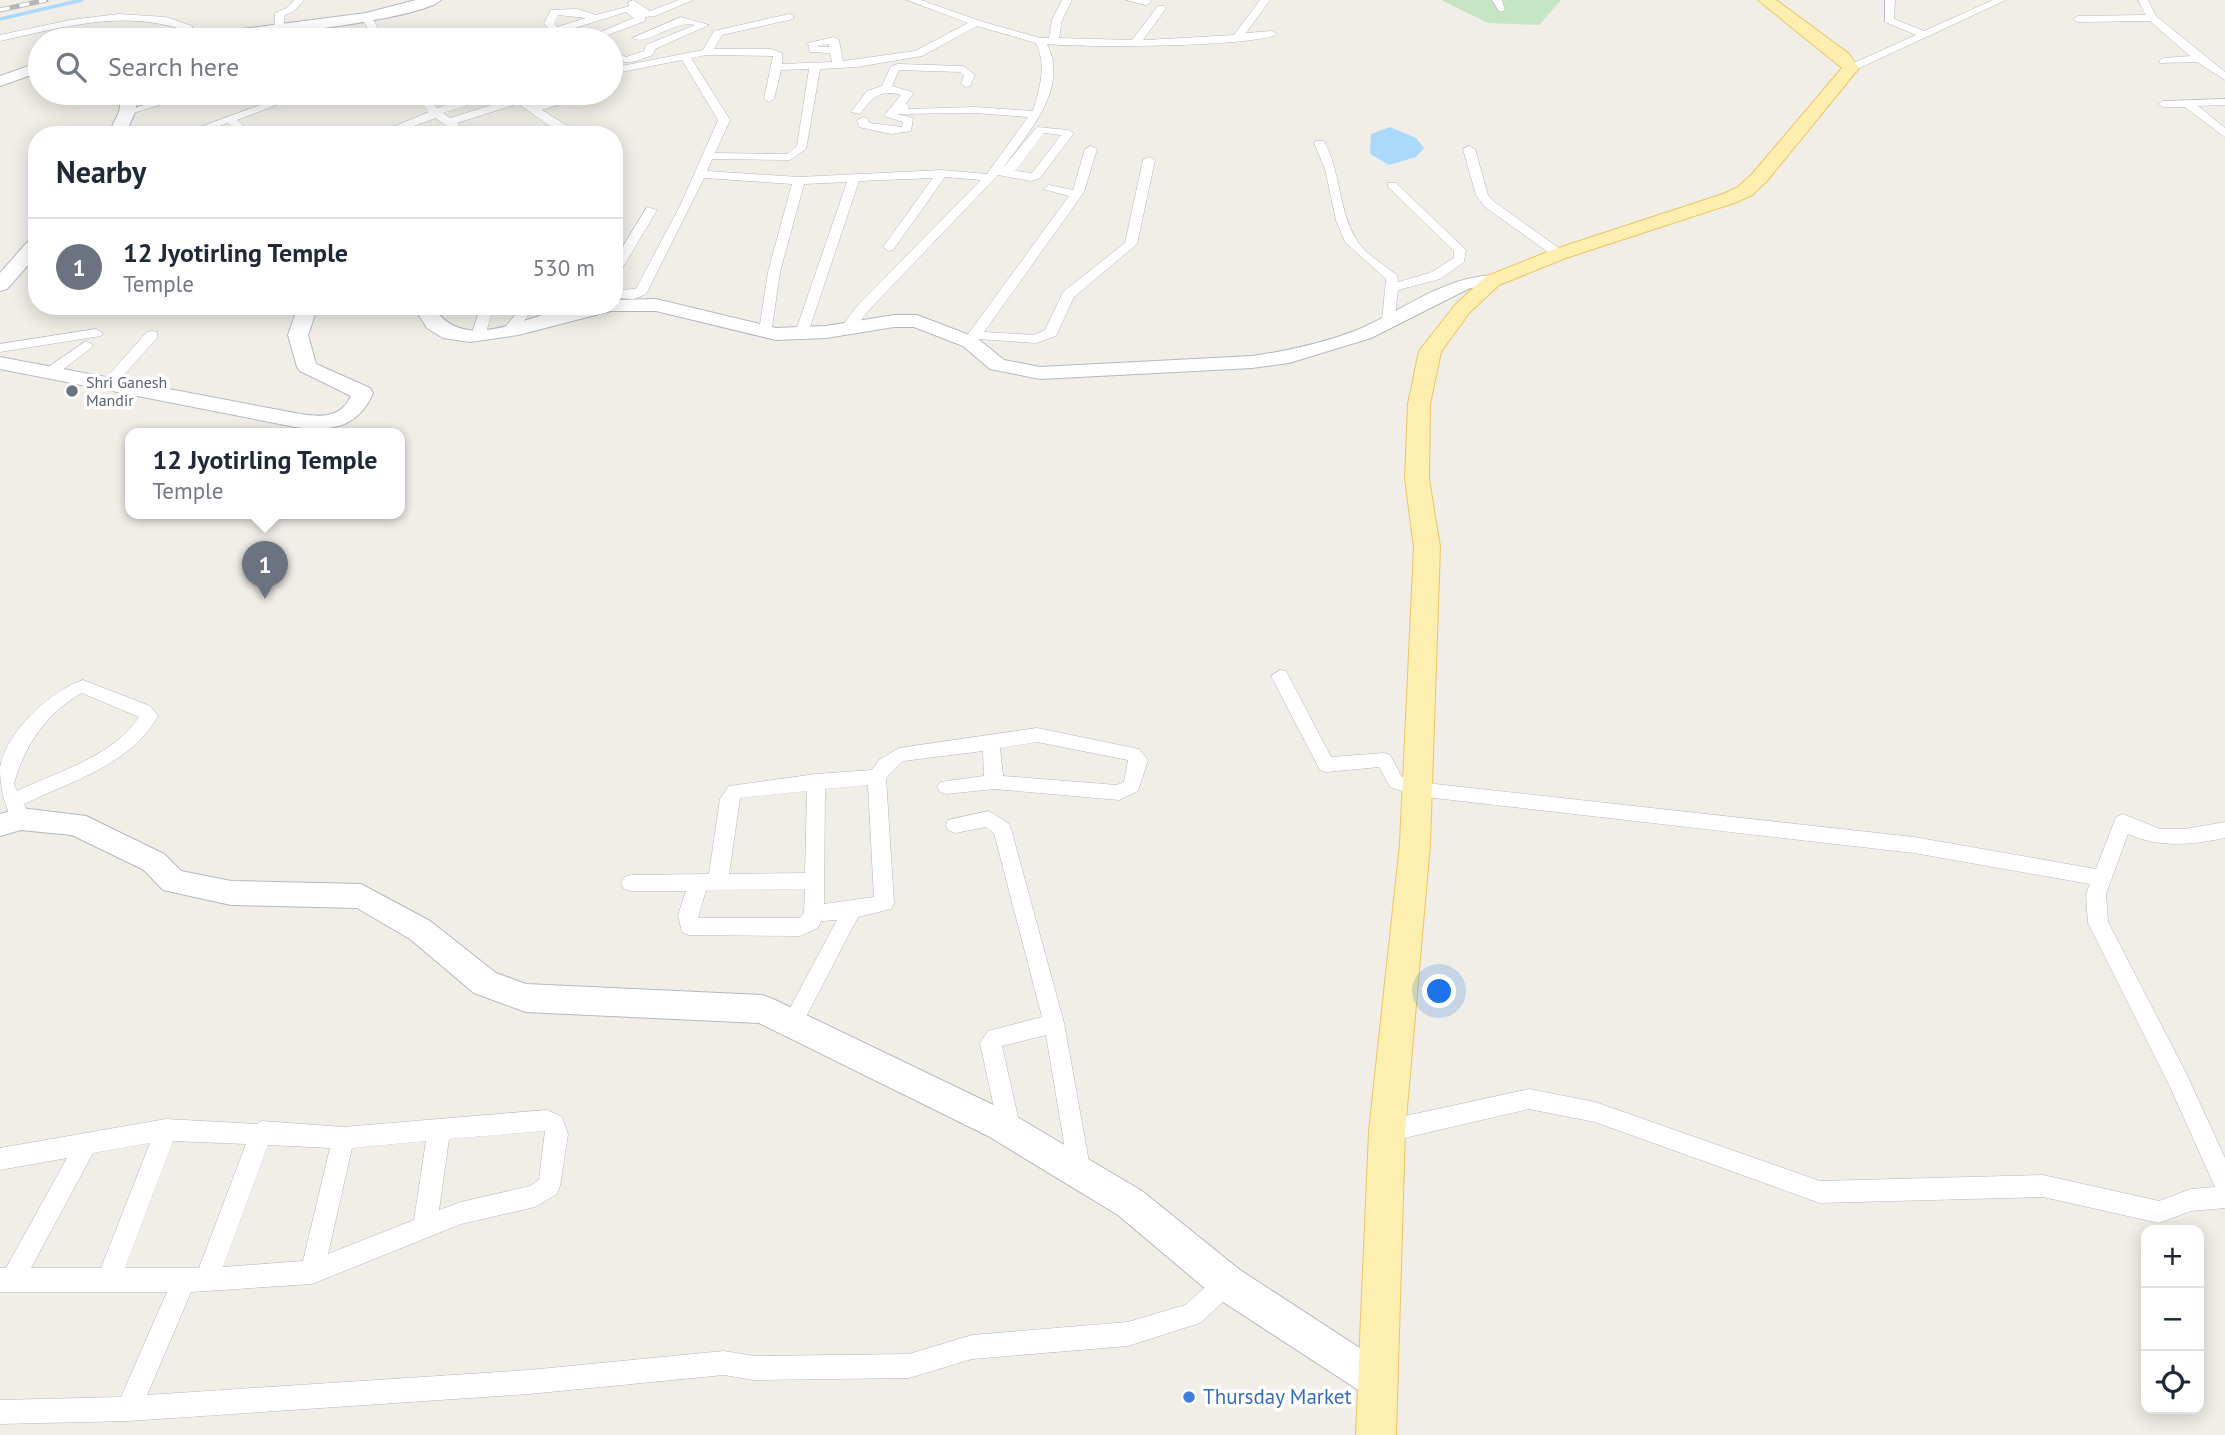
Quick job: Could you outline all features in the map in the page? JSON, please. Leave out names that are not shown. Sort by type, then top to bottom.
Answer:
[{"type":"main road","points":[[1376,1435],[1387,1131],[1415,844],[1426,547],[1418,479],[1419,404],[1430,351],[1462,309],[1492,281],[1559,254],[1745,191],[1852,68],[1842,57],[1766,0]]},
{"type":"street","points":[[279,28],[279,13],[290,10],[299,0]]},
{"type":"street","points":[[367,19],[434,0]]},
{"type":"street","points":[[301,28],[367,19],[446,0]]},
{"type":"street","points":[[555,28],[589,10],[606,7],[613,0]]},
{"type":"street","points":[[634,0],[637,9],[651,14],[688,0]]},
{"type":"street","points":[[912,0],[975,23],[1040,41],[1135,43],[1272,34]]},
{"type":"street","points":[[1053,42],[1057,20],[1067,0]]},
{"type":"street","points":[[1131,0],[1146,2]]},
{"type":"street","points":[[1239,37],[1265,0]]},
{"type":"street","points":[[1890,0],[1889,20],[1923,34]]},
{"type":"street","points":[[1852,68],[2001,0]]},
{"type":"street","points":[[2143,0],[2152,18],[2199,60],[2225,77]]},
{"type":"street","points":[[553,9],[628,8],[641,19],[618,28]]},
{"type":"street","points":[[1135,43],[1161,8]]},
{"type":"street","points":[[557,28],[579,22],[589,10]]},
{"type":"street","points":[[707,52],[718,33],[789,17]]},
{"type":"street","points":[[49,28],[94,19],[141,18],[168,19],[188,28]]},
{"type":"street","points":[[2078,19],[2152,18]]},
{"type":"street","points":[[367,19],[373,28]]},
{"type":"street","points":[[637,37],[685,19],[705,25],[650,47],[649,53]]},
{"type":"street","points":[[579,22],[589,28]]},
{"type":"street","points":[[857,64],[927,51],[975,23]]},
{"type":"street","points":[[0,38],[28,32]]},
{"type":"street","points":[[998,174],[1035,114],[1047,83],[1048,57],[1040,41]]},
{"type":"street","points":[[834,50],[838,64]]},
{"type":"street","points":[[623,61],[627,64],[658,62],[707,52],[777,54],[769,99]]},
{"type":"street","points":[[649,53],[658,62]]},
{"type":"street","points":[[623,66],[649,53]]},
{"type":"street","points":[[623,294],[634,295],[641,291],[702,174],[724,120],[723,113],[711,100],[685,57]]},
{"type":"street","points":[[2164,61],[2199,60]]},
{"type":"street","points":[[776,66],[818,63],[963,69],[970,75],[966,84]]},
{"type":"street","points":[[709,156],[790,157],[799,151],[818,63]]},
{"type":"street","points":[[886,88],[908,94],[890,116],[909,120],[907,129],[901,131],[870,128],[863,125],[860,116],[871,93],[886,88],[895,68]]},
{"type":"street","points":[[0,78],[28,69]]},
{"type":"street","points":[[911,95],[901,110],[904,112],[985,110],[1035,114]]},
{"type":"street","points":[[2163,104],[2225,102]]},
{"type":"street","points":[[2187,103],[2225,134]]},
{"type":"street","points":[[121,126],[128,105]]},
{"type":"street","points":[[127,112],[151,105]]},
{"type":"street","points":[[209,126],[269,105]]},
{"type":"street","points":[[429,105],[454,126]]},
{"type":"street","points":[[403,126],[458,105]]},
{"type":"street","points":[[449,122],[504,105]]},
{"type":"street","points":[[533,105],[560,126]]},
{"type":"street","points":[[230,119],[238,126]]},
{"type":"street","points":[[702,174],[799,181],[942,173],[998,174],[1036,176],[1068,133],[1041,129],[998,174],[863,308],[846,330]]},
{"type":"street","points":[[1320,143],[1331,169],[1342,220],[1351,242],[1387,270],[1393,287],[1389,321]]},
{"type":"street","points":[[972,338],[1076,194],[1091,149]]},
{"type":"street","points":[[1469,149],[1482,195],[1489,204],[1559,254]]},
{"type":"street","points":[[623,306],[656,304],[766,331],[802,333],[846,330],[894,321],[917,321],[972,338],[1036,339],[1051,333],[1068,295],[1131,244],[1149,160]]},
{"type":"street","points":[[890,247],[942,173]]},
{"type":"street","points":[[802,333],[854,179]]},
{"type":"street","points":[[766,331],[774,272],[799,181]]},
{"type":"street","points":[[1392,186],[1461,250],[1460,259],[1435,276],[1393,287]]},
{"type":"street","points":[[1049,188],[1076,194]]},
{"type":"street","points":[[623,257],[651,210]]},
{"type":"street","points":[[3,276],[28,252]]},
{"type":"street","points":[[972,338],[997,365],[1040,373],[1252,362],[1289,357],[1364,334],[1466,283],[1492,281]]},
{"type":"street","points":[[0,363],[318,424],[345,420],[358,407],[363,393],[307,367],[298,335],[305,315]]},
{"type":"street","points":[[428,315],[434,324],[459,336],[478,336],[570,315]]},
{"type":"street","points":[[478,336],[485,315]]},
{"type":"street","points":[[511,329],[522,315]]},
{"type":"street","points":[[0,348],[96,333]]},
{"type":"street","points":[[109,383],[152,335]]},
{"type":"street","points":[[49,373],[86,345]]},
{"type":"street","points":[[1280,676],[1326,765],[1384,760],[1396,782],[1417,789],[1914,845],[2103,877]]},
{"type":"street","points":[[83,686],[144,711],[149,716],[144,728],[122,746],[12,815],[5,784],[15,751],[49,709],[75,687],[83,686]]},
{"type":"street","points":[[814,914],[879,906],[884,901],[877,776],[885,765],[899,755],[1037,735],[1133,754],[1139,760],[1132,786],[1119,793],[994,782],[946,787]]},
{"type":"street","points":[[990,743],[994,782]]},
{"type":"street","points":[[816,781],[816,881],[811,922],[800,928],[689,926],[688,915],[708,882],[729,799],[734,791],[816,781],[877,776]]},
{"type":"street","points":[[12,815],[76,824],[154,862],[173,881],[232,893],[361,895],[420,930],[485,983],[526,998],[762,1009],[1010,1131],[1130,1202],[1227,1283],[1379,1382]]},
{"type":"street","points":[[955,825],[989,819],[1002,829],[1054,1023],[1080,1173]]},
{"type":"street","points":[[2225,830],[2182,839],[2160,839],[2123,822],[2096,894],[2096,911],[2104,939],[2178,1080],[2225,1183]]},
{"type":"street","points":[[631,883],[816,881]]},
{"type":"street","points":[[791,1025],[852,910]]},
{"type":"street","points":[[1010,1131],[991,1044],[995,1038],[1054,1023]]},
{"type":"street","points":[[1387,1131],[1529,1099],[1595,1112],[1820,1192],[2043,1186],[2159,1212],[2191,1199],[2225,1197]]},
{"type":"street","points":[[0,1159],[166,1130],[262,1132],[343,1138],[547,1120],[554,1124],[556,1134],[549,1186],[535,1196],[461,1213],[312,1272],[195,1280],[6,1280]]},
{"type":"street","points":[[108,1281],[166,1130]]},
{"type":"street","points":[[425,1226],[439,1130]]},
{"type":"street","points":[[128,1409],[195,1280],[262,1132]]},
{"type":"street","points":[[312,1272],[343,1138]]},
{"type":"street","points":[[6,1280],[87,1143]]},
{"type":"street","points":[[0,1412],[128,1409],[538,1382],[724,1363],[754,1368],[909,1366],[972,1347],[1128,1334],[1192,1315],[1227,1283]]},
{"type":"green space","points":[[1441,0],[1561,0],[1539,25],[1488,23]]},
{"type":"water","points":[[1390,127],[1416,138],[1424,148],[1416,157],[1389,165],[1370,154],[1371,134]]},
{"type":"waterway","points":[[0,19],[82,0]]},
{"type":"railway","points":[[0,10],[46,0]]},
{"type":"place","name":"Shri Ganesh Mandir","points":[[72,391]]},
{"type":"place","name":"12 Jyotirling Temple","points":[[265,599]]},
{"type":"place","name":"Thursday Market","points":[[1189,1397]]}]
